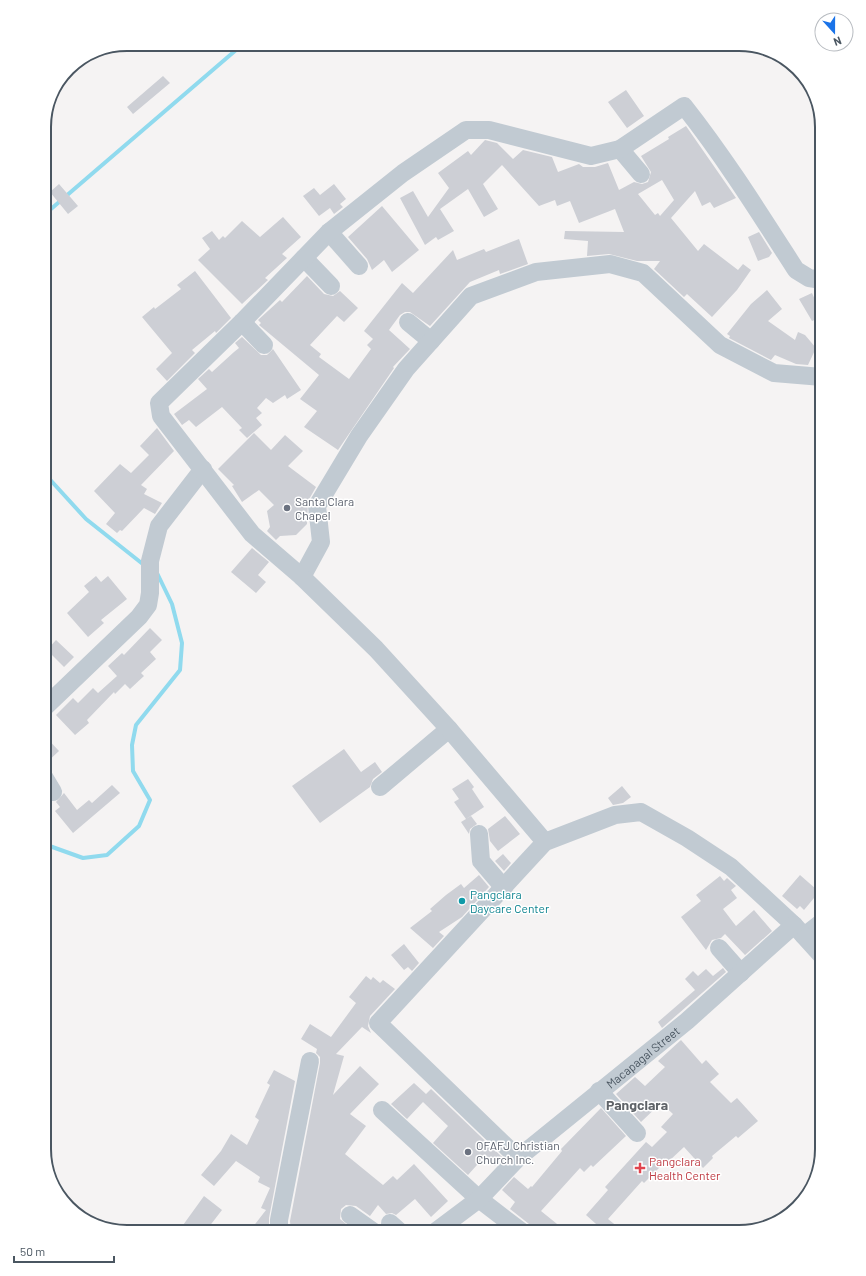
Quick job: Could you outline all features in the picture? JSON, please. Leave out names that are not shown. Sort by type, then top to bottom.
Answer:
[{"type":"street","points":[[545,842],[449,729],[376,649],[302,577],[252,534],[161,416],[159,403],[242,322],[329,232],[403,173],[466,130],[489,130],[591,156],[620,150],[684,106],[736,177],[796,270],[809,278],[815,279]]},
{"type":"street","points":[[620,150],[641,174]]},
{"type":"street","points":[[329,232],[359,266]]},
{"type":"street","points":[[304,258],[331,286]]},
{"type":"street","points":[[302,577],[321,542],[317,506],[363,430],[406,369],[471,296],[536,272],[610,264],[643,273],[720,345],[774,373],[815,376]]},
{"type":"street","points":[[242,322],[264,345]]},
{"type":"street","points":[[408,322],[431,341]]},
{"type":"street","points":[[51,701],[139,617],[148,605],[150,593],[150,561],[159,526],[203,469]]},
{"type":"street","points":[[380,787],[449,729]]},
{"type":"street","points":[[518,1158],[378,1023],[545,842],[615,815],[641,812],[687,838],[731,867],[799,931],[815,948]]},
{"type":"street","points":[[479,834],[481,861],[504,888]]},
{"type":"street","name":"Macapagal Street","points":[[445,1225],[480,1199],[518,1158],[687,1021],[741,973],[799,931],[815,925]]},
{"type":"street","points":[[719,948],[741,973]]},
{"type":"street","points":[[279,1225],[310,1061]]},
{"type":"street","points":[[599,1091],[637,1133]]},
{"type":"street","points":[[382,1110],[480,1199],[513,1225]]},
{"type":"street","points":[[350,1215],[364,1225]]},
{"type":"building","points":[[163,76],[170,83],[133,114],[127,107]]},
{"type":"building","points":[[626,90],[644,116],[627,128],[608,102]]},
{"type":"building","points":[[686,126],[736,198],[714,208],[710,202],[702,206],[695,191],[671,218],[698,251],[704,244],[738,270],[743,264],[751,270],[737,290],[712,317],[687,294],[684,297],[654,269],[660,261],[637,261],[609,254],[587,256],[588,241],[564,239],[565,231],[624,232],[615,209],[579,223],[570,201],[557,206],[555,200],[539,206],[502,165],[483,184],[498,209],[484,217],[468,189],[440,209],[454,231],[438,240],[436,237],[425,245],[400,198],[413,191],[428,217],[449,188],[438,173],[468,151],[471,155],[485,140],[497,143],[513,159],[523,150],[552,157],[558,172],[579,164],[583,167],[595,167],[608,163],[619,190],[634,182],[642,184],[648,182],[651,172],[641,156],[669,139],[668,137]],"holes":[[[662,180],[674,200],[660,216],[658,213],[655,215],[638,194]]]},
{"type":"building","points":[[59,184],[78,206],[68,214],[51,193],[51,191]]},
{"type":"building","points":[[334,184],[346,199],[340,204],[343,207],[334,214],[330,208],[319,216],[303,196],[314,188],[320,195]]},
{"type":"building","points":[[382,206],[419,250],[392,272],[384,260],[372,270],[367,259],[348,237]]},
{"type":"building","points":[[283,217],[301,237],[282,254],[287,258],[265,278],[268,280],[242,304],[198,260],[210,249],[202,238],[212,231],[219,240],[223,236],[225,238],[242,221],[260,237]]},
{"type":"building","points":[[759,232],[772,253],[769,257],[758,261],[748,237]]},
{"type":"building","points":[[519,239],[528,264],[500,274],[499,270],[470,282],[430,326],[410,312],[405,312],[400,315],[389,330],[410,349],[393,367],[394,368],[338,450],[304,427],[317,411],[300,399],[319,375],[259,325],[261,323],[258,320],[280,300],[282,302],[307,276],[324,294],[333,296],[340,291],[358,308],[344,322],[337,316],[310,345],[321,354],[319,357],[349,379],[371,349],[367,345],[373,339],[364,331],[402,283],[413,293],[453,250],[457,260],[484,249],[486,252]]},
{"type":"building","points":[[195,271],[231,318],[216,333],[215,331],[192,350],[195,353],[167,381],[156,369],[172,353],[142,317],[181,289],[177,285]]},
{"type":"building","points":[[767,290],[782,309],[768,321],[795,340],[798,332],[805,335],[815,347],[808,365],[796,364],[775,355],[771,360],[729,338],[730,336],[727,334],[751,304]]},
{"type":"building","points":[[812,293],[815,300],[815,320],[812,321],[799,299]]},
{"type":"building","points":[[242,337],[261,355],[267,355],[273,349],[301,390],[287,399],[285,395],[273,403],[266,398],[257,408],[262,413],[256,418],[262,425],[247,438],[239,430],[242,428],[222,407],[196,427],[189,420],[182,425],[174,414],[207,389],[198,379],[209,369],[212,372],[239,348],[235,343]]},
{"type":"building","points":[[157,428],[174,451],[141,485],[147,489],[144,494],[162,503],[155,514],[144,508],[122,531],[120,530],[117,533],[106,524],[115,513],[94,491],[120,464],[131,473],[149,455],[140,446]]},
{"type":"building","points":[[254,433],[271,450],[285,435],[303,451],[288,466],[316,487],[308,501],[307,524],[296,535],[280,536],[276,540],[267,531],[270,527],[267,511],[274,505],[259,490],[242,502],[232,486],[234,485],[218,469]]},
{"type":"building","points":[[252,548],[269,562],[258,575],[266,582],[256,593],[231,572]]},
{"type":"building","points":[[96,576],[101,582],[108,576],[127,599],[101,620],[104,623],[88,637],[67,613],[89,592],[84,586]]},
{"type":"building","points":[[150,628],[162,640],[150,652],[156,659],[141,673],[144,676],[130,689],[125,684],[115,694],[114,692],[87,720],[89,723],[75,735],[56,715],[73,698],[78,703],[93,688],[98,693],[117,676],[108,666],[122,653],[124,655]]},
{"type":"building","points":[[56,640],[74,657],[64,667],[51,654],[51,646]]},
{"type":"building","points":[[51,742],[59,751],[51,758]]},
{"type":"building","points":[[344,749],[361,772],[375,762],[382,772],[373,779],[370,787],[320,823],[292,786]]},
{"type":"building","points":[[468,779],[474,787],[472,789],[484,807],[466,819],[454,802],[459,799],[452,789]]},
{"type":"building","points":[[112,785],[120,793],[73,833],[55,811],[60,807],[56,802],[64,793],[77,810],[89,800],[92,803]]},
{"type":"building","points":[[622,786],[631,797],[623,803],[613,805],[608,798]]},
{"type":"building","points":[[471,816],[477,824],[470,829],[469,834],[461,822]]},
{"type":"building","points":[[505,816],[520,834],[498,851],[490,841],[488,829]]},
{"type":"building","points":[[503,854],[511,863],[504,871],[495,861]]},
{"type":"building","points":[[479,875],[489,887],[462,917],[439,932],[444,936],[433,948],[410,928],[432,911],[430,909],[446,895],[461,884],[464,888]]},
{"type":"building","points":[[800,875],[815,888],[815,899],[814,898],[804,910],[800,906],[797,909],[782,896]]},
{"type":"building","points":[[720,876],[724,881],[727,878],[736,886],[731,890],[737,898],[723,909],[736,926],[754,910],[772,931],[745,955],[725,934],[721,938],[712,940],[706,950],[681,917],[701,901],[696,895]]},
{"type":"building","points":[[404,944],[419,963],[412,971],[408,967],[404,970],[391,955]]},
{"type":"building","points":[[723,968],[726,972],[662,1028],[658,1022],[695,990],[685,979],[693,971],[698,976],[706,969],[713,976]]},
{"type":"building","points":[[366,976],[371,980],[373,977],[380,983],[383,980],[395,989],[370,1016],[368,1026],[371,1033],[362,1027],[336,1054],[344,1056],[333,1095],[360,1066],[379,1084],[350,1114],[366,1126],[345,1154],[383,1185],[393,1176],[397,1180],[414,1164],[448,1201],[431,1217],[415,1199],[396,1215],[392,1213],[386,1214],[378,1205],[370,1216],[356,1206],[346,1205],[341,1209],[340,1219],[347,1225],[290,1225],[320,1063],[320,1057],[316,1053],[317,1049],[301,1039],[310,1024],[331,1037],[356,1003],[349,997]]},
{"type":"building","points":[[681,1040],[702,1064],[706,1060],[719,1074],[710,1082],[731,1103],[737,1098],[758,1121],[738,1138],[736,1136],[712,1156],[713,1158],[703,1168],[684,1147],[668,1162],[666,1161],[644,1183],[642,1181],[608,1219],[615,1225],[597,1225],[586,1215],[608,1190],[605,1187],[646,1142],[652,1147],[667,1132],[661,1127],[673,1114],[661,1103],[641,1122],[616,1094],[635,1077],[645,1086],[665,1067],[658,1061]]},
{"type":"building","points":[[274,1070],[295,1081],[269,1218],[269,1225],[254,1225],[266,1210],[261,1208],[270,1188],[258,1182],[260,1177],[236,1161],[214,1186],[201,1175],[221,1151],[231,1134],[247,1145],[259,1120],[255,1117],[270,1085],[267,1083]]},
{"type":"building","points":[[414,1083],[426,1094],[431,1089],[502,1157],[495,1166],[485,1156],[468,1175],[433,1143],[448,1126],[423,1102],[407,1119],[391,1104]]},
{"type":"building","points":[[601,1108],[626,1136],[593,1167],[591,1165],[584,1172],[580,1168],[541,1211],[558,1225],[529,1225],[510,1209],[515,1202],[502,1190],[514,1177],[528,1189],[531,1186],[532,1187],[562,1151],[561,1149]]},
{"type":"building","points":[[204,1196],[222,1210],[210,1225],[183,1225]]},
{"type":"waterway","points":[[51,209],[235,51]]},
{"type":"waterway","points":[[51,481],[86,519],[144,565]]},
{"type":"waterway","points":[[51,847],[83,858],[107,855],[139,826],[150,800],[133,771],[132,745],[136,725],[180,670],[182,643],[172,604],[157,573]]},
{"type":"place","name":"Santa Clara Chapel","points":[[287,508]]},
{"type":"place","name":"Pangclara Daycare Center","points":[[462,901]]},
{"type":"place","name":"OFAFJ Christian Church Inc.","points":[[468,1152]]},
{"type":"place","name":"Pangclara Health Center","points":[[640,1168]]},
{"type":"district","name":"Pangclara","points":[[637,1104]]}]
